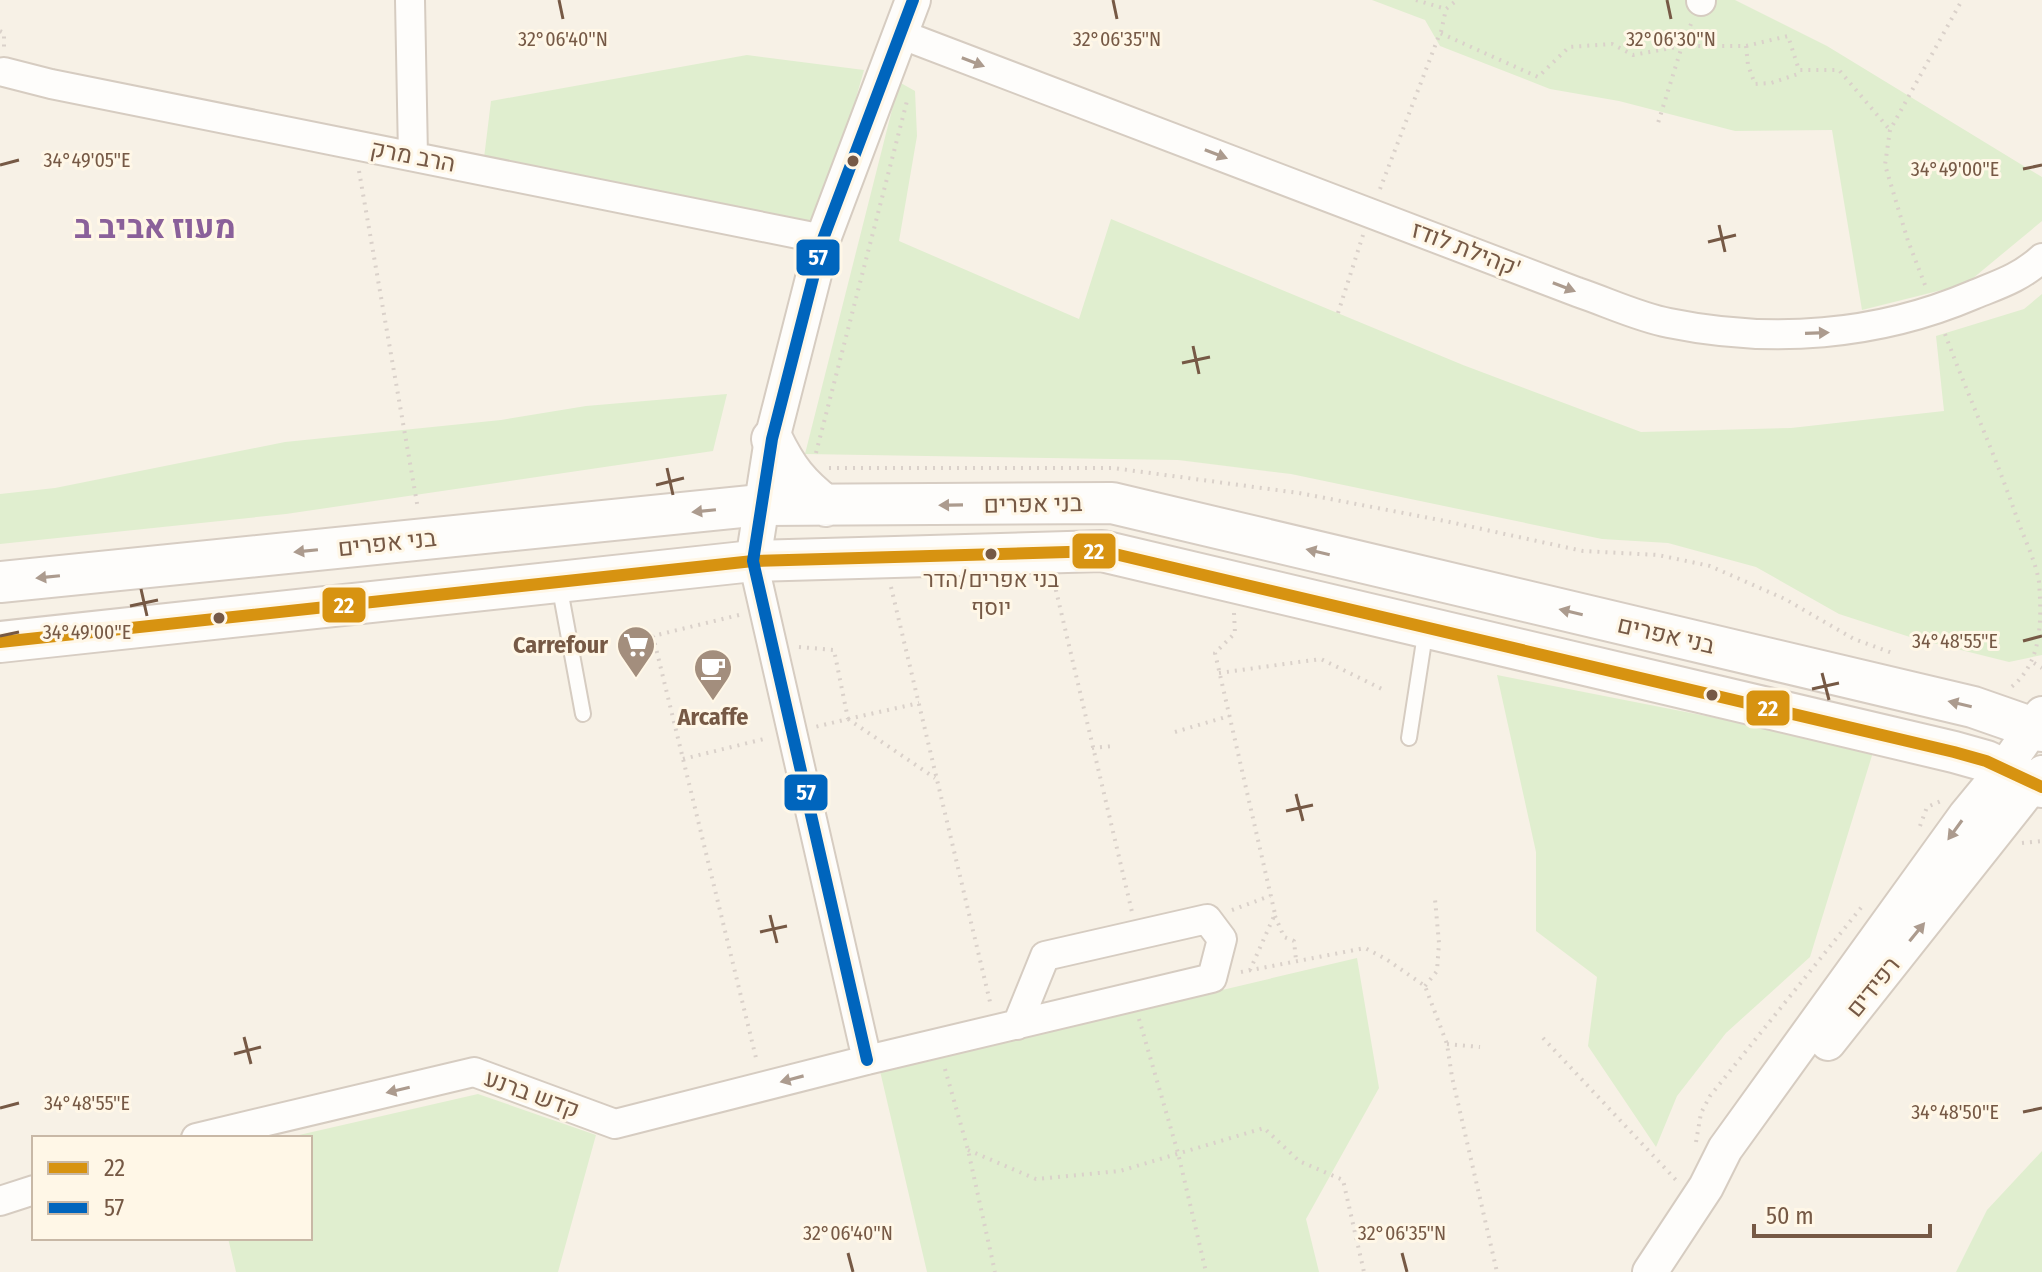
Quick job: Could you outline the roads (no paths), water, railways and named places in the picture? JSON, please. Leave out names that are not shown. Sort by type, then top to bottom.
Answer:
[{"type":"main road","points":[[772,439],[794,478],[826,506]]},
{"type":"main road","name":"בני אפרים","points":[[0,582],[761,505],[1112,503],[2039,725]]},
{"type":"main road","name":"בני אפרים","points":[[0,642],[753,561],[1102,551],[1954,752],[2030,778]]},
{"type":"street","points":[[410,0],[413,156]]},
{"type":"street","points":[[867,1060],[753,561],[772,439],[823,239],[913,0]]},
{"type":"street","name":"קהילת לודז'","points":[[900,34],[1577,292],[1667,323],[1754,335],[1848,331],[1936,311],[2024,274],[2042,258]]},
{"type":"street","name":"הרב מרק","points":[[4,72],[823,239]]},
{"type":"street","name":"רפידים","points":[[1650,1272],[1702,1194],[1734,1161],[2030,778],[2039,725]]},
{"type":"street","name":"קדש ברנע","points":[[204,1136],[474,1072],[615,1124],[1212,978],[1222,939],[1207,919],[1045,956],[1007,1027]]},
{"type":"street","points":[[0,1201],[32,1191]]},
{"type":"lane","points":[[559,581],[583,714]]},
{"type":"lane","points":[[1409,738],[1426,627]]},
{"type":"place","name":"בני אפרים/הדר יוסף","points":[[991,554]]},
{"type":"place","name":"Carrefour","points":[[636,679]]},
{"type":"place","name":"Arcaffe","points":[[713,702]]},
{"type":"district","name":"מעוז אביב ב","points":[[155,227]]}]
